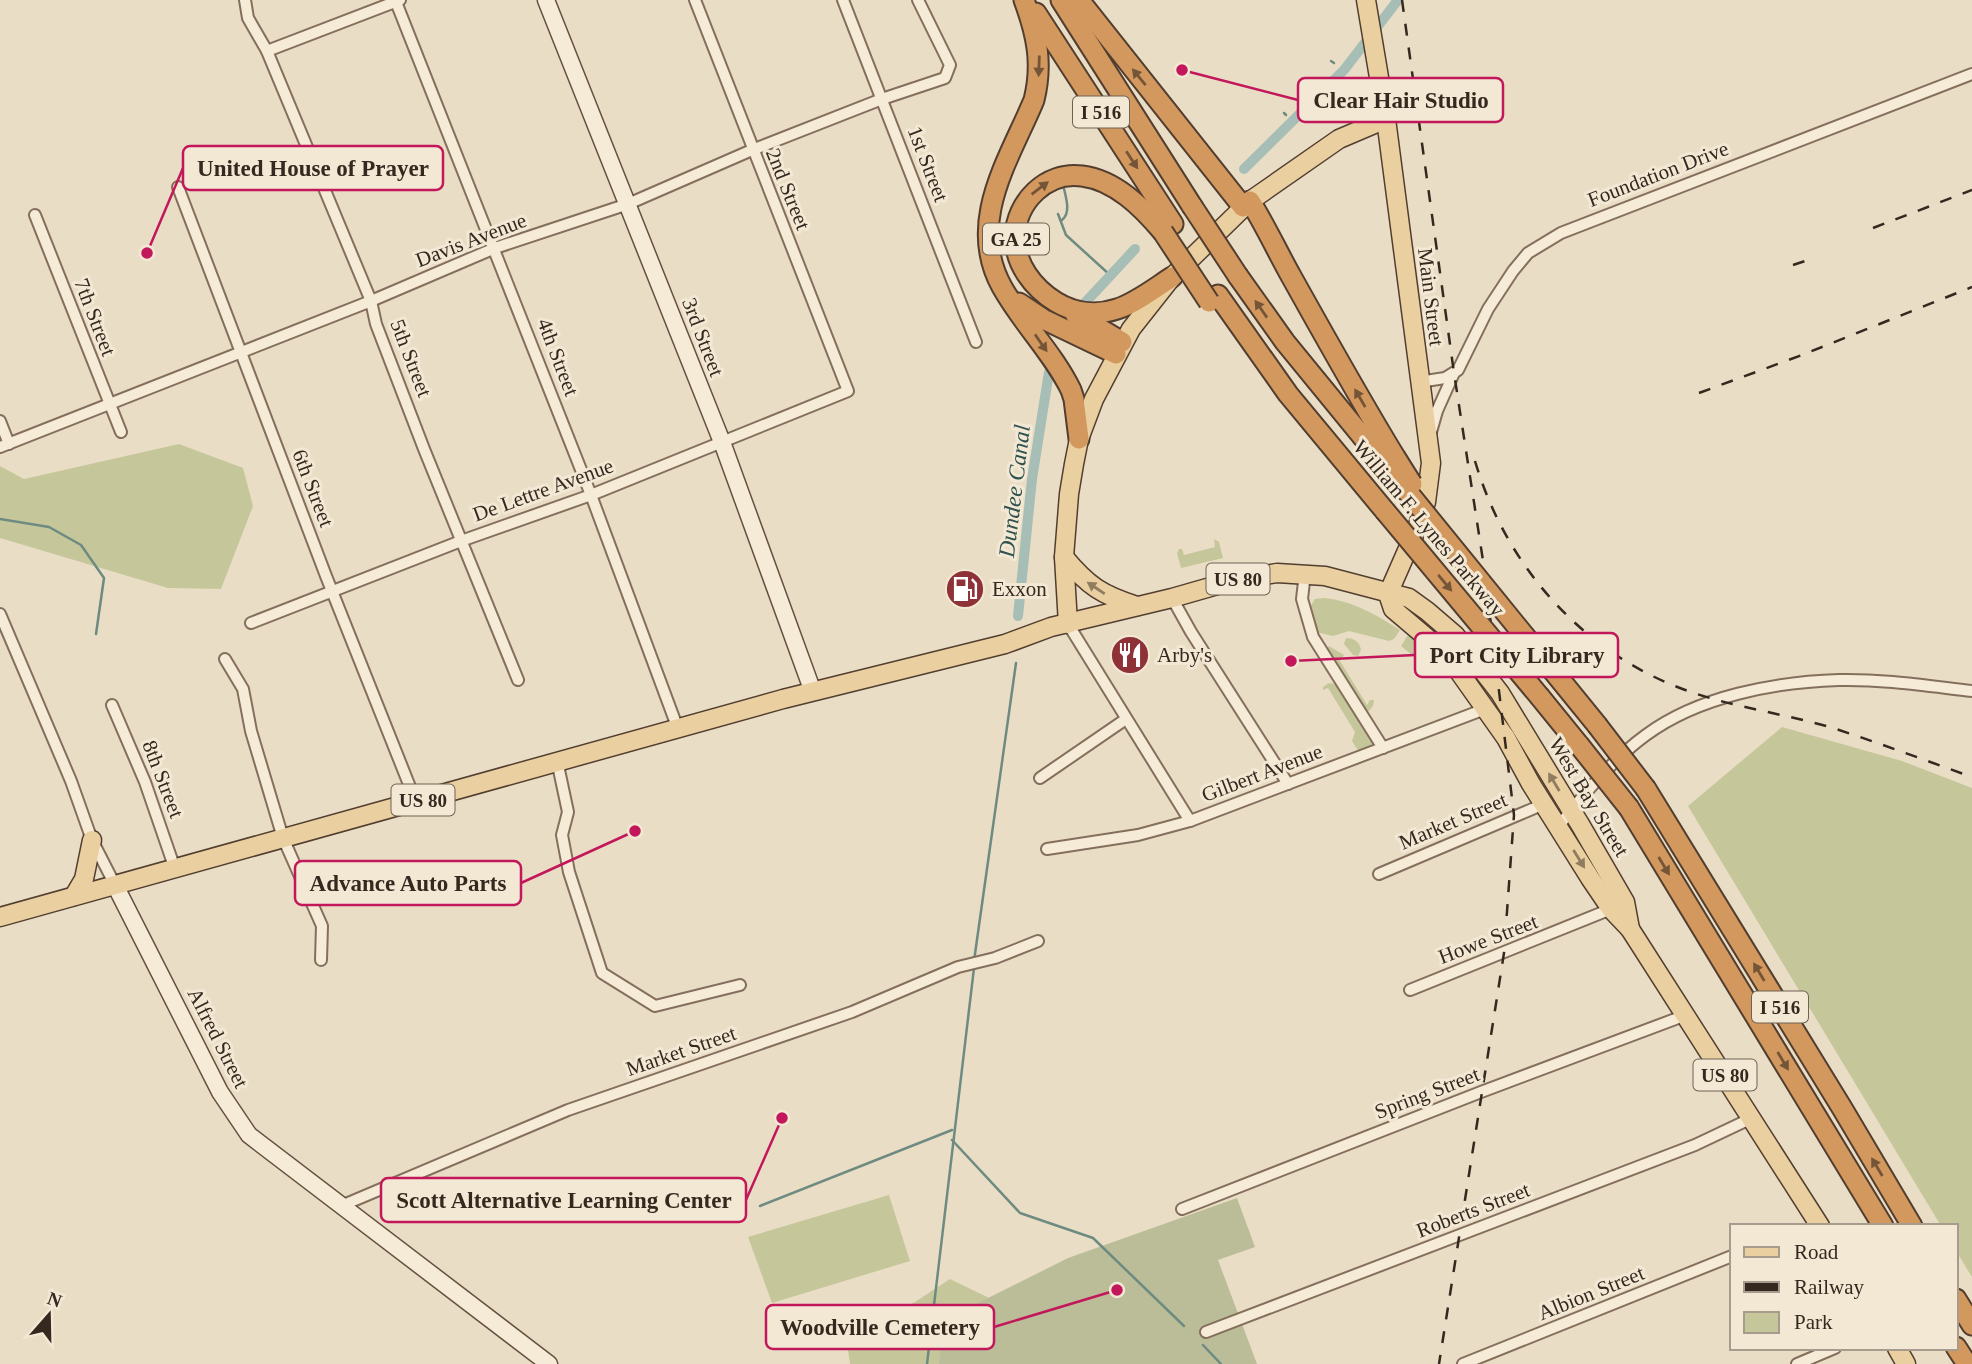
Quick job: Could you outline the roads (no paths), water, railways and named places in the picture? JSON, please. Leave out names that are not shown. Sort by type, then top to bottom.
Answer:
[{"type":"highway","name":"William F. Lynes Parkway","points":[[1026,0],[1214,298],[1288,394],[1629,808],[1882,1224]]},
{"type":"highway","points":[[1026,0],[1037,35],[1040,68],[1034,100],[998,178],[990,205],[990,255],[1002,288],[1066,380],[1074,400],[1079,439]]},
{"type":"highway","name":"William F. Lynes Parkway","points":[[1061,0],[1192,206],[1285,342],[1394,466],[1442,533],[1646,789],[1911,1224]]},
{"type":"highway","points":[[1079,0],[1220,176],[1250,201],[1267,227],[1289,274],[1361,401],[1394,466]]},
{"type":"highway","name":"GA 25","points":[[1168,228],[1127,196],[1100,181],[1074,176],[1046,183],[1028,199],[1021,212],[1016,237],[1017,249],[1026,274],[1042,292],[1058,303],[1086,313],[1119,309],[1172,277]]},
{"type":"highway","points":[[1002,288],[1043,319],[1119,348]]},
{"type":"highway","points":[[1058,303],[1119,348]]},
{"type":"highway","points":[[1958,1302],[1972,1325]]},
{"type":"main road","name":"Main Street","points":[[1366,0],[1386,119],[1429,442],[1430,482],[1426,502],[1409,549],[1388,594]]},
{"type":"main road","name":"GA 25","points":[[1172,277],[1250,201],[1339,139],[1386,119]]},
{"type":"main road","points":[[1068,624],[1064,557],[1069,494],[1079,439],[1119,348],[1148,305],[1172,277]]},
{"type":"main road","points":[[1409,549],[1410,581],[1427,611]]},
{"type":"main road","points":[[1064,557],[1080,576],[1100,592],[1137,606]]},
{"type":"main road","name":"US 80","points":[[0,917],[813,692],[1005,644],[1051,627],[1249,577],[1306,573],[1349,581],[1409,598],[1427,611]]},
{"type":"main road","name":"US 80","points":[[1388,594],[1393,610],[1442,652],[1485,709]]},
{"type":"main road","name":"West Bay Street","points":[[1427,611],[1469,651],[1500,693],[1625,902],[1630,929]]},
{"type":"main road","name":"West Bay Street","points":[[1485,709],[1506,738],[1558,827],[1611,909],[1630,929],[1686,1015],[1815,1224]]},
{"type":"main road","points":[[74,896],[84,879],[92,840]]},
{"type":"street","name":"5th Street","points":[[245,0],[248,18],[267,51],[371,300],[376,324],[518,680]]},
{"type":"street","name":"3rd Street","points":[[546,0],[722,442],[813,692]]},
{"type":"street","name":"2nd Street","points":[[695,0],[848,391]]},
{"type":"street","name":"1st Street","points":[[842,0],[976,342]]},
{"type":"street","name":"Davis Avenue","points":[[5,445],[495,248],[628,204],[752,150],[882,99],[945,78],[950,65],[918,0]]},
{"type":"street","points":[[267,51],[398,1]]},
{"type":"street","name":"4th Street","points":[[398,1],[591,495],[678,729]]},
{"type":"street","name":"Foundation Drive","points":[[1429,442],[1437,411],[1454,373],[1462,365],[1500,288],[1528,253],[1585,223],[1972,74]]},
{"type":"street","name":"6th Street","points":[[178,187],[239,351],[416,802]]},
{"type":"street","name":"7th Street","points":[[35,215],[108,405],[121,432]]},
{"type":"street","points":[[1419,382],[1445,378],[1454,373]]},
{"type":"street","name":"De Lettre Avenue","points":[[251,623],[461,541],[591,495],[848,391]]},
{"type":"street","points":[[0,421],[5,445]]},
{"type":"street","points":[[1306,573],[1302,599],[1313,637],[1383,748]]},
{"type":"street","points":[[1172,598],[1288,784]]},
{"type":"street","name":"Alfred Street","points":[[0,614],[71,781],[92,840],[220,1092],[249,1135],[549,1364]]},
{"type":"street","points":[[1068,624],[1190,821]]},
{"type":"street","points":[[225,659],[243,689],[251,731],[283,838],[322,926],[321,960]]},
{"type":"street","points":[[1558,827],[1625,754],[1649,733],[1670,720],[1718,701],[1779,686],[1840,680],[1972,691]]},
{"type":"street","name":"8th Street","points":[[111,705],[145,782],[175,869]]},
{"type":"street","name":"Gilbert Avenue","points":[[1047,849],[1138,835],[1190,821],[1485,709]]},
{"type":"street","points":[[1041,778],[1126,719]]},
{"type":"street","points":[[561,762],[559,770],[568,812],[562,835],[569,872],[602,973],[655,1006],[740,985]]},
{"type":"street","name":"Market Street","points":[[1379,874],[1544,804]]},
{"type":"street","name":"Howe Street","points":[[1410,990],[1611,909]]},
{"type":"street","name":"Market Street","points":[[341,1206],[568,1110],[852,1012],[958,967],[995,958],[1038,941]]},
{"type":"street","name":"Spring Street","points":[[1182,1209],[1686,1015]]},
{"type":"street","name":"Roberts Street","points":[[1206,1332],[1695,1145],[1752,1118]]},
{"type":"street","name":"Albion Street","points":[[1463,1364],[1730,1257]]},
{"type":"street","points":[[1797,1364],[1830,1350]]},
{"type":"waterway","name":"Dundee Canal","points":[[1244,169],[1344,70],[1398,0]]},
{"type":"waterway","points":[[1308,86],[1311,90]]},
{"type":"waterway","points":[[1062,220],[1067,213],[1063,184]]},
{"type":"waterway","points":[[1058,214],[1066,235],[1110,275]]},
{"type":"waterway","name":"Dundee Canal","points":[[1082,306],[1135,249]]},
{"type":"waterway","name":"Dundee Canal","points":[[1018,616],[1032,479],[1049,372]]},
{"type":"waterway","points":[[0,519],[49,527],[81,545],[104,578],[96,634]]},
{"type":"waterway","points":[[974,961],[1016,663]]},
{"type":"waterway","points":[[927,1364],[974,968]]},
{"type":"waterway","points":[[760,1206],[952,1130]]},
{"type":"waterway","points":[[952,1140],[1020,1213],[1093,1238],[1184,1326]]},
{"type":"waterway","points":[[1203,1345],[1221,1364]]},
{"type":"railway","points":[[1402,0],[1484,567],[1514,815],[1504,953],[1439,1364]]},
{"type":"railway","points":[[1873,228],[1972,190]]},
{"type":"railway","points":[[1793,265],[1814,258]]},
{"type":"railway","points":[[1699,393],[1972,287]]},
{"type":"railway","points":[[1475,461],[1489,501],[1508,538],[1531,573],[1557,605],[1587,634],[1621,658],[1657,678],[1697,694],[1836,729],[1972,777]]},
{"type":"place","name":"Clear Hair Studio","points":[[1182,70]]},
{"type":"place","name":"United House of Prayer","points":[[147,253]]},
{"type":"place","name":"Exxon","points":[[965,589]]},
{"type":"place","name":"Arby's","points":[[1130,655]]},
{"type":"place","name":"Port City Library","points":[[1291,661]]},
{"type":"place","name":"Advance Auto Parts","points":[[635,831]]},
{"type":"place","name":"Scott Alternative Learning Center","points":[[782,1118]]},
{"type":"place","name":"Woodville Cemetery","points":[[1117,1290]]}]
